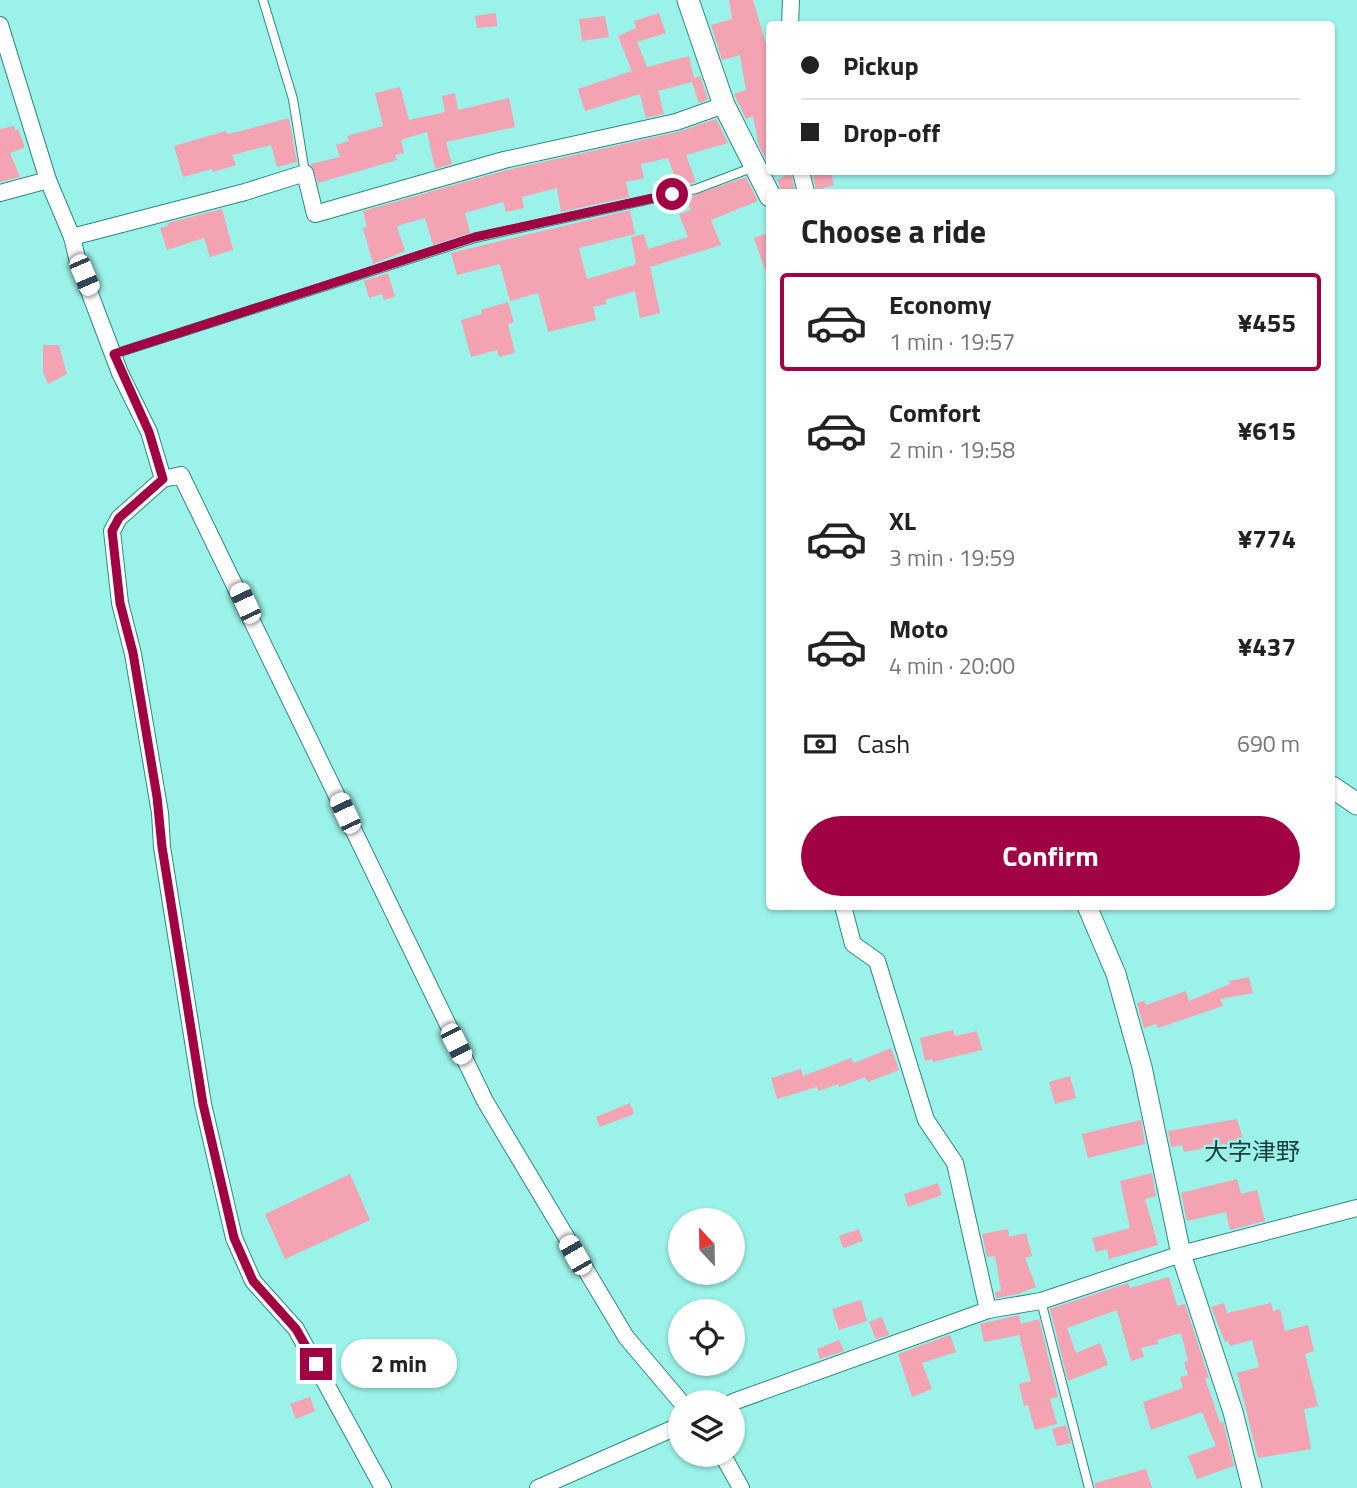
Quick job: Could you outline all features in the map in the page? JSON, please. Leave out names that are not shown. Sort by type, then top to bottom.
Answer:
[{"type":"main road","points":[[688,0],[724,105],[766,189]]},
{"type":"main road","points":[[1335,789],[1357,804]]},
{"type":"street","points":[[790,0],[790,21]]},
{"type":"street","points":[[0,25],[48,180],[72,237],[78,262],[114,354],[149,432],[163,479]]},
{"type":"street","points":[[72,237],[305,173],[315,214],[504,160],[676,122],[724,105]]},
{"type":"street","points":[[0,193],[48,180]]},
{"type":"street","points":[[383,1488],[296,1329],[253,1281],[231,1228],[208,1129],[162,847],[156,791],[113,554],[112,531],[119,518],[163,479],[181,475],[485,1101],[626,1337],[671,1390]]},
{"type":"street","points":[[844,910],[853,944],[877,961],[926,1120],[955,1163],[988,1310]]},
{"type":"street","points":[[1089,910],[1116,974],[1142,1067],[1181,1254],[1233,1412],[1252,1488]]},
{"type":"street","points":[[745,1398],[988,1310],[1041,1301],[1181,1254],[1357,1208]]},
{"type":"street","points":[[538,1488],[668,1432]]},
{"type":"street","points":[[729,1467],[741,1488]]},
{"type":"lane","points":[[263,0],[293,99],[305,173]]},
{"type":"lane","points":[[114,354],[475,237],[696,189],[754,167]]},
{"type":"lane","points":[[1041,1301],[1089,1488]]},
{"type":"building","points":[[729,0],[753,0],[766,44],[766,159],[759,146],[753,116],[746,119],[734,94],[746,90],[740,55],[722,60],[711,25],[732,19]]},
{"type":"building","points":[[496,13],[497,26],[477,28],[475,16]]},
{"type":"building","points":[[659,13],[666,33],[637,42],[647,67],[689,56],[694,78],[700,76],[708,99],[699,103],[692,82],[658,91],[664,114],[646,118],[640,94],[585,111],[578,89],[632,71],[618,36],[636,28],[634,21]]},
{"type":"building","points":[[605,16],[609,37],[582,41],[579,19]]},
{"type":"building","points":[[400,87],[409,120],[445,112],[442,96],[455,93],[458,110],[509,98],[515,127],[446,142],[452,164],[435,169],[427,132],[401,140],[404,153],[395,155],[397,160],[318,183],[311,164],[340,157],[336,145],[349,141],[347,136],[383,126],[375,93]]},
{"type":"building","points":[[289,118],[297,162],[277,167],[271,145],[232,155],[236,165],[183,177],[174,146],[226,131],[227,134],[237,132]]},
{"type":"building","points":[[716,119],[728,143],[686,155],[696,182],[678,186],[668,158],[641,164],[644,178],[626,182],[629,197],[561,212],[557,188],[522,197],[524,208],[506,212],[503,202],[465,213],[470,233],[433,245],[425,218],[397,226],[405,251],[373,264],[363,228],[367,227],[363,211],[507,170],[678,132]]},
{"type":"building","points":[[14,126],[15,130],[18,129],[24,145],[24,148],[10,153],[20,177],[0,182],[0,129]]},
{"type":"building","points":[[791,175],[795,189],[781,189],[777,180]]},
{"type":"building","points":[[813,175],[832,175],[834,185],[816,189]]},
{"type":"building","points":[[746,177],[758,201],[711,220],[721,245],[650,267],[660,313],[640,318],[635,291],[605,300],[606,304],[593,307],[596,320],[548,332],[538,293],[510,301],[500,264],[457,275],[451,253],[630,210],[635,234],[579,248],[587,279],[634,265],[636,262],[631,237],[644,234],[648,249],[688,237],[679,214],[691,210],[686,198]]},
{"type":"building","points":[[222,209],[233,250],[210,257],[204,238],[167,250],[160,228],[168,226],[167,223]]},
{"type":"building","points":[[766,234],[766,273],[754,238]]},
{"type":"building","points":[[388,273],[395,297],[384,300],[382,294],[369,298],[364,281]]},
{"type":"building","points":[[508,302],[514,322],[508,324],[515,353],[499,357],[497,350],[471,357],[461,320],[482,314],[481,310]]},
{"type":"building","points":[[43,345],[59,345],[67,374],[48,384],[43,372]]},
{"type":"building","points":[[1249,977],[1253,993],[1220,999],[1223,1006],[1158,1028],[1156,1024],[1144,1028],[1137,1003],[1144,1001],[1146,1005],[1186,991],[1189,1001],[1230,984],[1229,981]]},
{"type":"building","points":[[953,1030],[955,1036],[977,1031],[982,1050],[933,1062],[932,1059],[925,1061],[920,1038]]},
{"type":"building","points":[[891,1048],[899,1070],[868,1082],[865,1077],[839,1087],[838,1084],[819,1091],[817,1087],[777,1099],[771,1078],[801,1069],[803,1076],[851,1058],[854,1063]]},
{"type":"building","points":[[1070,1076],[1076,1098],[1055,1104],[1049,1082]]},
{"type":"building","points":[[630,1103],[634,1114],[600,1127],[596,1117]]},
{"type":"building","points":[[1237,1119],[1248,1155],[1228,1159],[1225,1144],[1184,1152],[1182,1145],[1171,1147],[1168,1131]]},
{"type":"building","points":[[1141,1120],[1145,1144],[1088,1158],[1082,1134]]},
{"type":"building","points":[[1152,1173],[1156,1196],[1145,1199],[1158,1245],[1109,1259],[1107,1249],[1096,1252],[1092,1238],[1130,1228],[1120,1181]]},
{"type":"building","points":[[350,1174],[370,1220],[285,1259],[265,1214]]},
{"type":"building","points":[[1237,1179],[1241,1194],[1257,1190],[1265,1221],[1230,1230],[1226,1212],[1187,1221],[1181,1193]]},
{"type":"building","points":[[938,1183],[942,1195],[908,1207],[904,1194]]},
{"type":"building","points":[[859,1229],[863,1241],[843,1248],[839,1236]]},
{"type":"building","points":[[1008,1229],[1009,1237],[1026,1233],[1032,1256],[1025,1258],[1036,1287],[996,1298],[995,1292],[1001,1291],[995,1256],[987,1257],[982,1234]]},
{"type":"building","points":[[1169,1277],[1177,1306],[1185,1304],[1209,1378],[1205,1378],[1220,1423],[1223,1422],[1234,1466],[1197,1479],[1188,1456],[1216,1446],[1202,1412],[1151,1430],[1143,1402],[1183,1388],[1180,1377],[1188,1375],[1184,1362],[1188,1361],[1181,1333],[1157,1340],[1158,1344],[1141,1348],[1144,1357],[1131,1361],[1117,1310],[1067,1328],[1076,1353],[1100,1343],[1108,1365],[1068,1381],[1050,1309],[1128,1283],[1130,1288]]},
{"type":"building","points":[[861,1300],[867,1321],[839,1330],[832,1309]]},
{"type":"building","points":[[1224,1303],[1227,1313],[1271,1303],[1273,1311],[1280,1309],[1285,1331],[1308,1325],[1314,1351],[1305,1354],[1318,1406],[1304,1409],[1311,1449],[1258,1458],[1237,1373],[1259,1367],[1252,1340],[1230,1346],[1228,1341],[1225,1342],[1211,1307]]},
{"type":"building","points":[[1019,1315],[1021,1324],[1039,1319],[1058,1397],[1050,1399],[1057,1424],[1035,1430],[1028,1405],[1024,1406],[1019,1384],[1031,1381],[1019,1335],[984,1342],[980,1324]]},
{"type":"building","points":[[882,1317],[889,1335],[876,1339],[869,1322]]},
{"type":"building","points":[[950,1335],[956,1352],[922,1363],[932,1389],[912,1397],[898,1354]]},
{"type":"building","points":[[839,1340],[844,1351],[820,1359],[817,1349]]},
{"type":"building","points":[[310,1397],[315,1411],[296,1419],[290,1404]]},
{"type":"building","points":[[1066,1425],[1071,1443],[1057,1446],[1052,1429]]},
{"type":"building","points":[[1146,1469],[1152,1488],[1095,1488],[1095,1483]]},
{"type":"district","name":"大字津野","points":[[1252,1152]]},
{"type":"route","points":[[316,1364],[296,1329],[253,1281],[234,1238],[225,1209],[203,1104],[162,847],[160,813],[113,554],[112,531],[119,518],[163,479],[149,432],[120,373],[114,354],[475,237],[672,194]]}]
